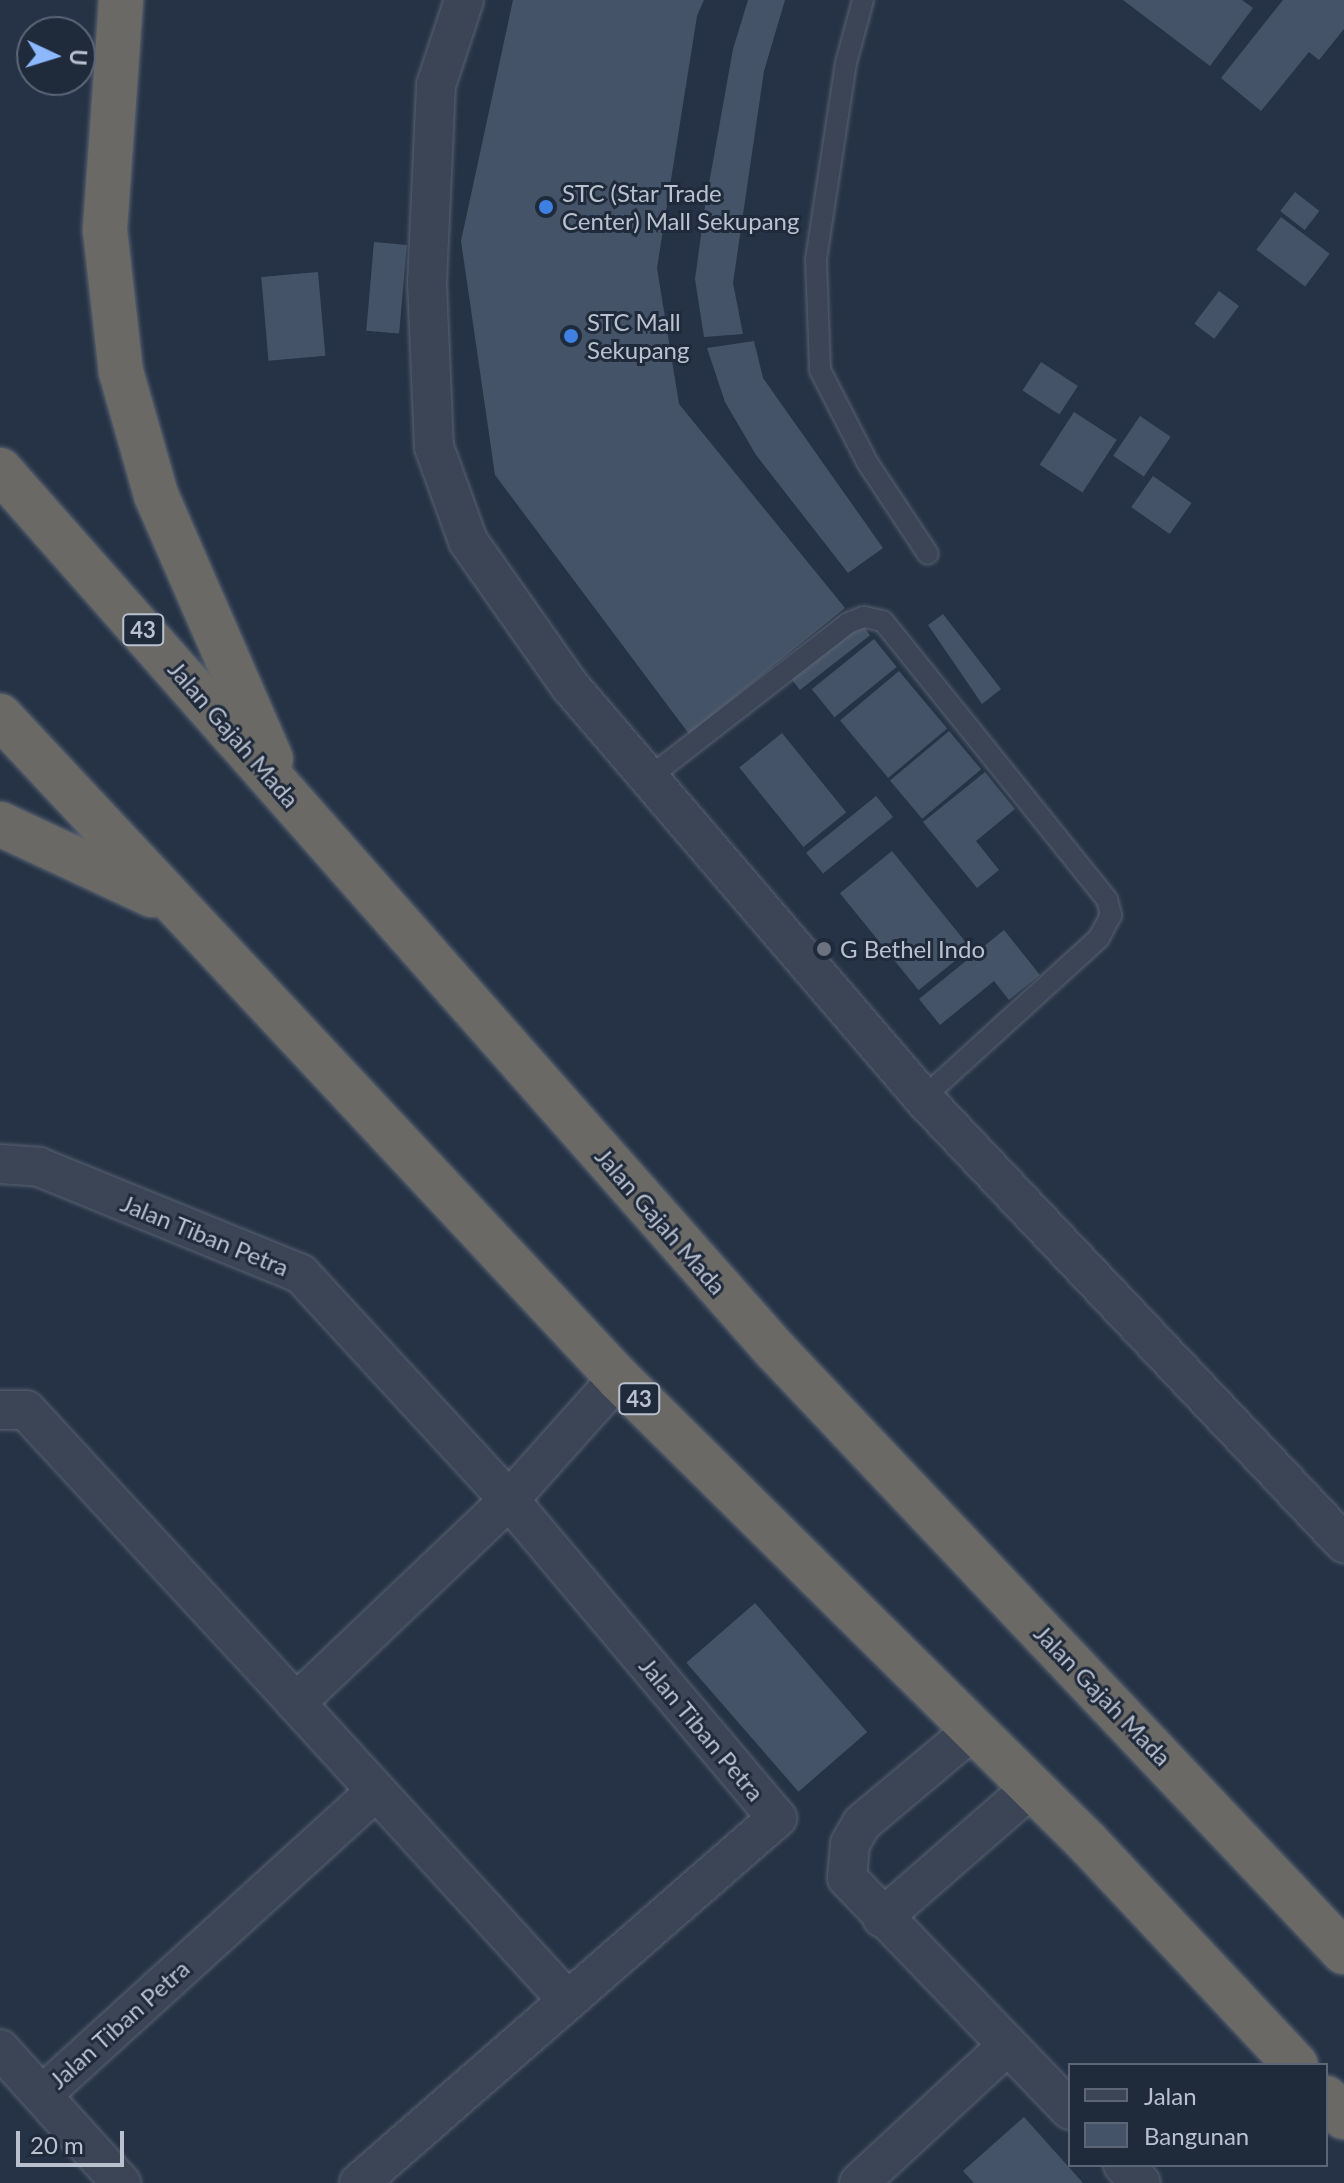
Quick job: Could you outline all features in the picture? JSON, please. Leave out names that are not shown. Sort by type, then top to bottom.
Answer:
[{"type":"highway","points":[[121,0],[105,230],[121,372],[156,495],[285,793]]},
{"type":"highway","name":"Jalan Gajah Mada","points":[[0,470],[776,1351],[1344,1952]]},
{"type":"highway","name":"43","points":[[0,716],[175,907],[618,1378],[1032,1787],[1294,2063]]},
{"type":"highway","points":[[0,824],[175,907]]},
{"type":"highway","points":[[1328,2100],[1344,2117]]},
{"type":"street","points":[[464,0],[436,85],[427,282],[434,447],[468,541],[570,686],[651,776],[923,1098],[1344,1543]]},
{"type":"street","name":"Jalan Tiban Petra","points":[[0,1164],[39,1167],[301,1274],[509,1500],[777,1818],[359,2183]]},
{"type":"street","points":[[296,1703],[509,1500],[618,1378]]},
{"type":"street","points":[[9,1417],[296,1703],[568,2001]]},
{"type":"street","points":[[974,1729],[862,1823],[850,1844],[847,1878],[882,1918],[1068,2108]]},
{"type":"street","points":[[882,1918],[1032,1787]]},
{"type":"street","name":"Jalan Tiban Petra","points":[[42,2095],[375,1792]]},
{"type":"street","points":[[877,2177],[1007,2046]]},
{"type":"street","name":"Jalan Tiban Petra","points":[[0,2049],[121,2183]]},
{"type":"street","points":[[1125,2167],[1141,2183]]},
{"type":"lane","points":[[863,0],[846,63],[816,260],[820,370],[867,462],[928,554]]},
{"type":"lane","points":[[651,776],[848,623],[864,617],[883,621],[1107,900],[1111,915],[1099,938],[923,1098]]},
{"type":"building","name":"STC Mall Sekupang","points":[[513,0],[704,0],[697,16],[657,268],[679,404],[845,608],[689,734],[495,475],[461,241]]},
{"type":"building","points":[[748,0],[785,0],[764,71],[733,283],[743,334],[704,337],[695,279],[733,49]]},
{"type":"building","points":[[1123,0],[1242,0],[1253,8],[1210,66]]},
{"type":"building","points":[[1283,0],[1344,0],[1344,29],[1319,60],[1309,52],[1261,111],[1221,78]]},
{"type":"building","points":[[1295,192],[1319,211],[1305,230],[1280,211]]},
{"type":"building","points":[[1281,217],[1330,254],[1305,286],[1256,250]]},
{"type":"building","points":[[374,242],[407,245],[399,334],[366,331]]},
{"type":"building","points":[[318,272],[325,356],[269,361],[261,277]]},
{"type":"building","points":[[1219,291],[1239,306],[1214,339],[1194,324]]},
{"type":"building","points":[[754,341],[763,378],[883,548],[848,573],[756,455],[725,402],[707,348]]},
{"type":"building","points":[[1041,362],[1078,386],[1059,414],[1022,391]]},
{"type":"building","points":[[1074,412],[1117,440],[1082,493],[1040,465]]},
{"type":"building","points":[[1140,416],[1171,437],[1144,476],[1113,456]]},
{"type":"building","points":[[1153,476],[1192,503],[1170,534],[1131,507]]},
{"type":"building","points":[[943,614],[1001,689],[982,704],[928,625]]},
{"type":"building","points":[[859,621],[870,635],[800,690],[789,676]]},
{"type":"building","points":[[874,639],[897,667],[834,717],[812,689]]},
{"type":"building","points":[[899,671],[947,728],[888,778],[840,720]]},
{"type":"building","points":[[949,731],[981,769],[922,819],[890,780]]},
{"type":"building","points":[[782,733],[846,812],[803,847],[739,768]]},
{"type":"building","points":[[985,772],[1015,809],[976,841],[999,870],[977,888],[923,822]]},
{"type":"building","points":[[876,796],[893,817],[823,874],[806,853]]},
{"type":"building","points":[[892,851],[971,948],[919,990],[840,893]]},
{"type":"building","points":[[1004,930],[1040,975],[1009,1000],[994,981],[940,1025],[919,999]]},
{"type":"building","points":[[755,1603],[867,1732],[799,1792],[686,1663]]},
{"type":"building","points":[[1024,2117],[1083,2183],[974,2183],[963,2171]]},
{"type":"place","name":"STC (Star Trade Center) Mall Sekupang","points":[[546,207]]},
{"type":"place","name":"STC Mall Sekupang","points":[[571,336]]},
{"type":"place","name":"G Bethel Indo","points":[[824,949]]}]
